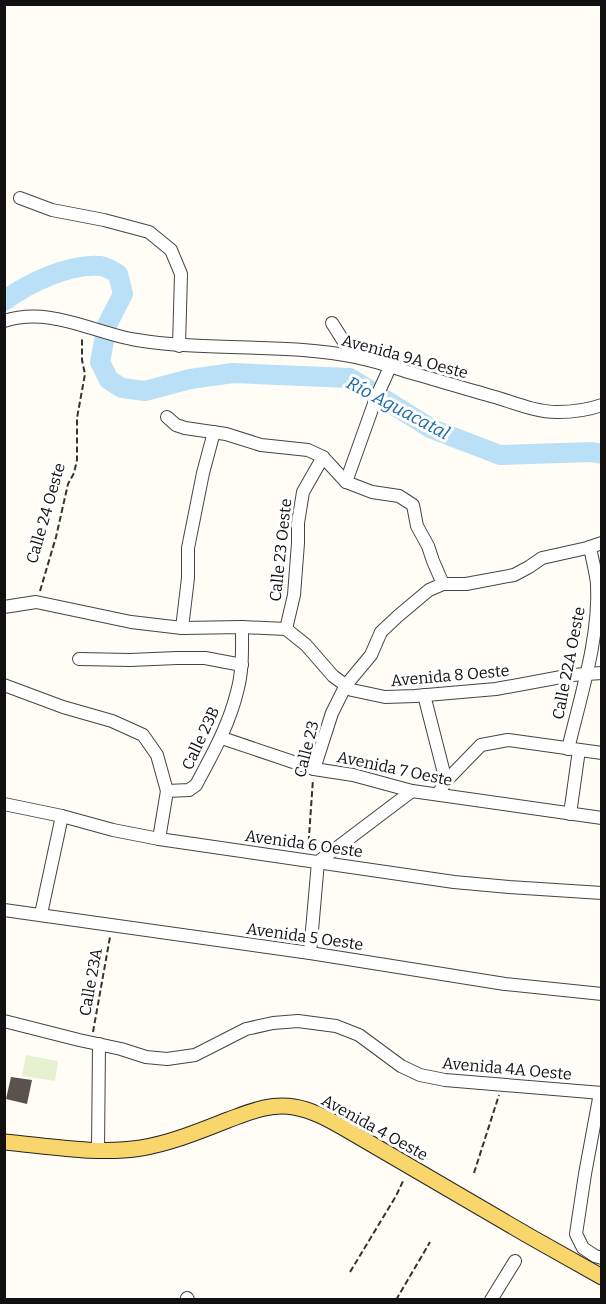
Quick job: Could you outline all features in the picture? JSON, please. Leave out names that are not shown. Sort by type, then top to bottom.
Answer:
[{"type":"main road","name":"Avenida 4 Oeste","points":[[4,1142],[98,1150],[130,1149],[174,1140],[260,1109],[285,1106],[301,1108],[318,1114],[602,1277]]},
{"type":"street","points":[[20,198],[52,210],[149,232],[171,250],[181,274],[180,346]]},
{"type":"street","name":"Avenida 9A Oeste","points":[[4,321],[43,316],[60,318],[126,338],[180,346],[232,346],[327,352],[360,358],[389,369],[526,407],[556,412],[590,409],[602,405]]},
{"type":"street","points":[[332,323],[344,342],[360,358]]},
{"type":"street","points":[[346,482],[376,398],[389,369]]},
{"type":"street","points":[[167,417],[176,425],[185,428],[214,432],[261,445],[308,450],[323,457],[346,482],[372,492],[399,496],[413,505],[417,526],[428,546],[443,584],[466,584],[514,575],[542,558],[596,545]]},
{"type":"street","points":[[182,628],[188,578],[188,548],[214,432]]},
{"type":"street","name":"Calle 23 Oeste","points":[[286,629],[294,595],[298,523],[303,492],[323,457]]},
{"type":"street","name":"Calle 22A Oeste","points":[[570,814],[574,750],[593,639],[597,601],[596,545]]},
{"type":"street","name":"Calle 23","points":[[314,768],[332,713],[346,686],[371,655],[381,632],[429,590],[443,584]]},
{"type":"street","points":[[4,608],[36,602],[131,622],[182,628],[286,629]]},
{"type":"street","name":"Calle 23B","points":[[166,791],[189,789],[196,785],[222,738],[237,692],[242,665],[242,627]]},
{"type":"street","name":"Avenida 8 Oeste","points":[[286,629],[306,645],[333,676],[346,686],[352,690],[385,697],[496,689],[602,673]]},
{"type":"street","points":[[79,659],[205,658],[242,665]]},
{"type":"street","points":[[4,685],[63,707],[112,721],[143,735],[158,755],[166,791],[159,839]]},
{"type":"street","points":[[424,695],[446,781]]},
{"type":"street","name":"Avenida 7 Oeste","points":[[222,738],[314,768],[353,775],[412,791],[602,818]]},
{"type":"street","points":[[438,795],[446,781],[481,745],[495,741],[508,740],[602,753]]},
{"type":"street","points":[[310,953],[313,860],[412,791]]},
{"type":"street","name":"Avenida 6 Oeste","points":[[4,804],[159,839],[454,882],[602,893]]},
{"type":"street","points":[[41,914],[62,816]]},
{"type":"street","name":"Avenida 5 Oeste","points":[[4,910],[310,953],[505,984],[602,994]]},
{"type":"street","name":"Avenida 4A Oeste","points":[[4,1021],[121,1049],[146,1058],[167,1059],[195,1054],[246,1029],[273,1023],[298,1021],[336,1026],[359,1035],[401,1066],[420,1075],[445,1080],[601,1093]]},
{"type":"street","points":[[95,1043],[98,1150]]},
{"type":"street","points":[[601,1093],[576,1234],[582,1248],[602,1258]]},
{"type":"street","points":[[491,1299],[515,1261]]},
{"type":"path","name":"Calle 24 Oeste","points":[[36,602],[77,459],[77,418],[85,374],[82,360],[83,325]]},
{"type":"path","name":"Calle 23","points":[[313,860],[314,768]]},
{"type":"path","name":"Calle 23A","points":[[95,1043],[112,925]]},
{"type":"path","points":[[474,1173],[502,1084]]},
{"type":"path","points":[[350,1272],[396,1196],[410,1166]]},
{"type":"path","points":[[396,1299],[430,1242]]},
{"type":"green space","points":[[26,1055],[58,1061],[55,1081],[22,1076]]},
{"type":"building","points":[[11,1077],[32,1080],[27,1104],[6,1099]]},
{"type":"waterway","name":"Río Aguacatal","points":[[4,301],[37,281],[63,271],[89,266],[103,267],[118,274],[123,294],[107,325],[100,362],[109,380],[122,388],[145,391],[190,379],[233,373],[350,378],[432,429],[500,455],[592,452],[602,454]]}]
